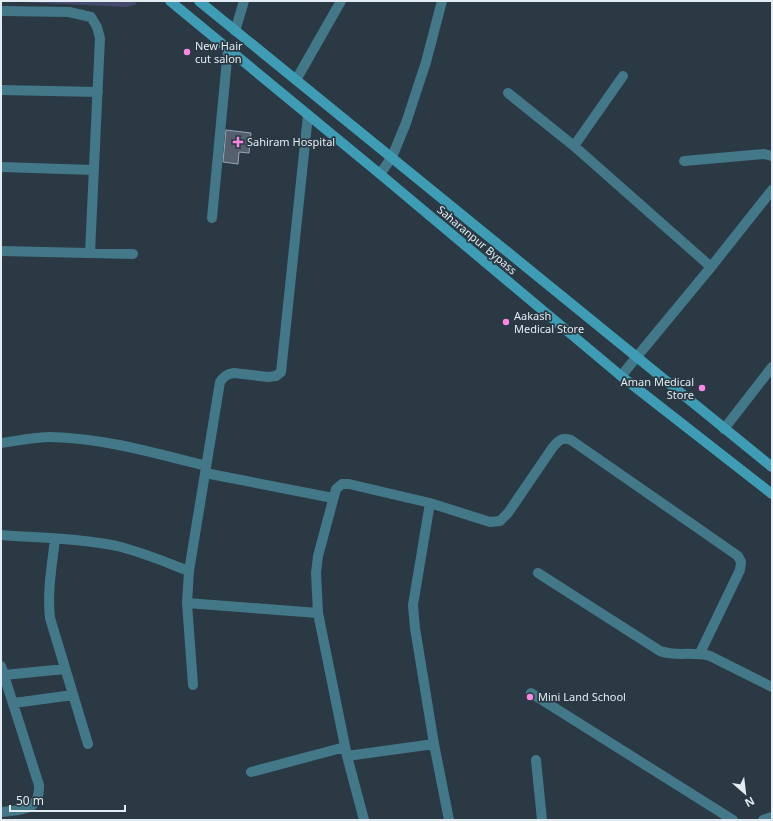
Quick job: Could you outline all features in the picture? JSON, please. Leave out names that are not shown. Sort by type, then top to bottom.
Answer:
[{"type":"main road","name":"Saharanpur Bypass","points":[[170,1],[380,174],[621,376],[772,494]]},
{"type":"main road","points":[[199,1],[235,32],[392,157],[636,358],[772,467]]},
{"type":"street","points":[[235,32],[244,1]]},
{"type":"street","points":[[296,80],[342,1]]},
{"type":"street","points":[[380,174],[392,157],[406,123],[426,62],[442,1]]},
{"type":"street","points":[[1,11],[68,12],[91,17],[97,27],[100,38],[90,253]]},
{"type":"street","points":[[212,218],[228,49]]},
{"type":"street","points":[[574,146],[623,76]]},
{"type":"street","points":[[1,90],[98,92]]},
{"type":"street","points":[[508,93],[574,146],[711,267]]},
{"type":"street","points":[[193,685],[187,603],[189,571],[220,382],[224,376],[234,372],[268,377],[276,376],[281,372],[308,115]]},
{"type":"street","points":[[684,160],[764,154],[772,156]]},
{"type":"street","points":[[1,167],[94,170]]},
{"type":"street","points":[[621,376],[772,190]]},
{"type":"street","points":[[1,251],[133,254]]},
{"type":"street","points":[[724,428],[772,367]]},
{"type":"street","points":[[1,443],[48,437],[90,440],[151,452],[206,470],[333,498]]},
{"type":"street","points":[[364,820],[346,752],[318,612],[316,572],[318,556],[336,489],[342,484],[349,484],[430,503],[490,522],[500,521],[516,503],[559,440],[565,438],[571,440],[738,556],[741,562],[740,570],[700,653]]},
{"type":"street","points":[[430,503],[413,605],[415,628],[434,744],[449,820]]},
{"type":"street","points":[[1,535],[91,542],[116,546],[143,553],[189,571]]},
{"type":"street","points":[[55,539],[48,606],[52,628],[88,744]]},
{"type":"street","points":[[538,573],[660,651],[669,654],[700,653],[710,656],[772,686]]},
{"type":"street","points":[[187,603],[318,612]]},
{"type":"street","points":[[3,814],[31,806],[37,801],[39,795],[39,785],[14,703],[2,670],[65,669]]},
{"type":"street","points":[[531,693],[733,820]]},
{"type":"street","points":[[14,703],[73,695]]},
{"type":"street","points":[[251,772],[346,752],[434,744]]},
{"type":"street","points":[[536,760],[542,820]]},
{"type":"street","points":[[763,820],[772,817]]},
{"type":"shaded area","points":[[1,1],[134,1],[137,4],[126,7]]},
{"type":"building","points":[[226,130],[251,133],[249,153],[239,152],[238,164],[223,162]]},
{"type":"place","name":"New Hair cut salon","points":[[187,52]]},
{"type":"place","name":"Sahiram Hospital","points":[[238,142]]},
{"type":"place","name":"Aakash Medical Store","points":[[506,322]]},
{"type":"place","name":"Aman Medical Store","points":[[702,388]]},
{"type":"place","name":"Mini Land School","points":[[530,697]]}]
